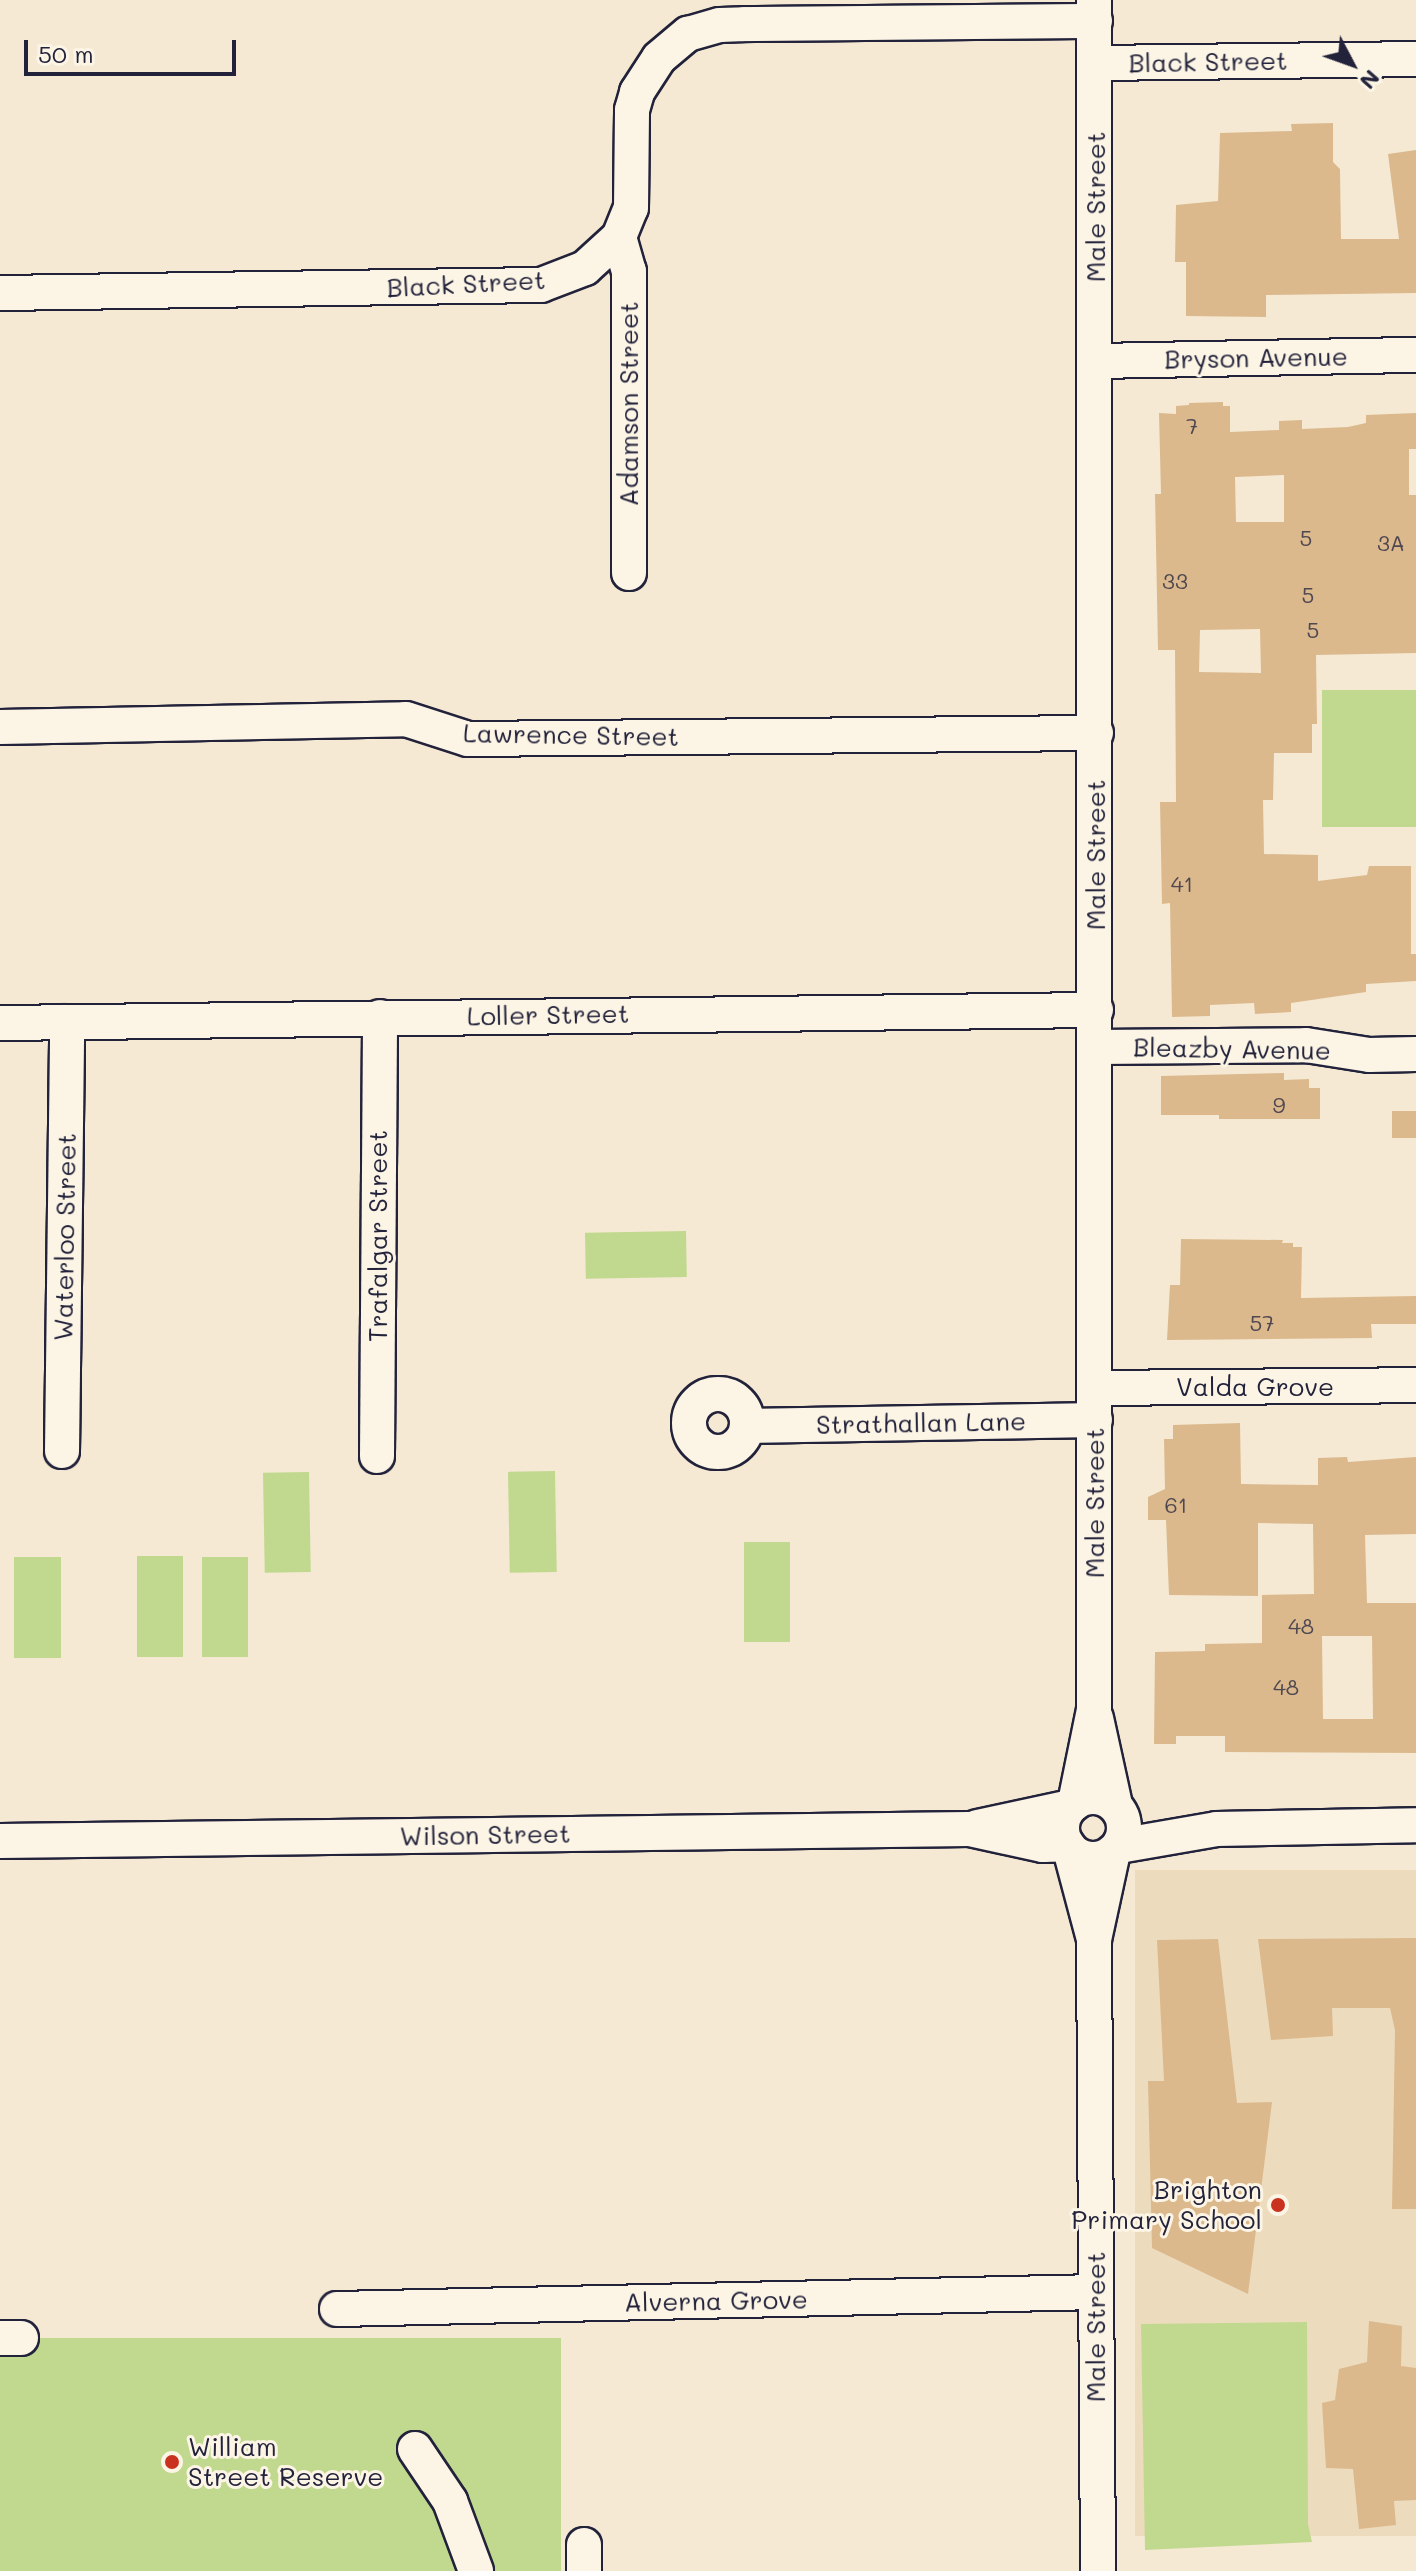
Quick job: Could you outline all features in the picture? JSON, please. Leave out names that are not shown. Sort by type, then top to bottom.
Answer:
[{"type":"street","name":"Male Street","points":[[1072,1805],[1094,1710],[1095,11]]},
{"type":"street","name":"Black Street","points":[[0,293],[541,285],[585,268],[619,237],[631,208],[631,120],[637,92],[659,58],[688,34],[720,25],[1095,11]]},
{"type":"street","name":"Black Street","points":[[1096,63],[1416,59]]},
{"type":"street","name":"Adamson Street","points":[[619,237],[629,271],[629,573]]},
{"type":"street","name":"Bryson Avenue","points":[[1097,361],[1416,355]]},
{"type":"street","name":"Lawrence Street","points":[[0,727],[406,719],[468,739],[1096,733]]},
{"type":"street","name":"Loller Street","points":[[0,1023],[1096,1010]]},
{"type":"street","name":"Trafalgar Street","points":[[377,1456],[380,1017]]},
{"type":"street","name":"Waterloo Street","points":[[62,1451],[67,1022]]},
{"type":"street","name":"Bleazby Avenue","points":[[1096,1047],[1306,1045],[1369,1055],[1416,1054]]},
{"type":"street","name":"Valda Grove","points":[[1095,1404],[1416,1385]]},
{"type":"street","name":"Strathallan Lane","points":[[747,1426],[1095,1404]]},
{"type":"street","name":"Male Street","points":[[1094,1710],[1117,1808]]},
{"type":"street","points":[[1216,1829],[1117,1808],[1095,1797],[1072,1805],[1062,1825],[1068,1847],[1095,1859],[1116,1849],[1216,1829],[1416,1825]]},
{"type":"street","name":"Wilson Street","points":[[0,1841],[969,1829],[1072,1805]]},
{"type":"street","points":[[1116,1849],[1124,1828],[1117,1808]]},
{"type":"street","name":"Wilson Street","points":[[969,1829],[1043,1845],[1068,1847]]},
{"type":"street","name":"Male Street","points":[[1068,1847],[1094,1939]]},
{"type":"street","name":"Male Street","points":[[1098,2571],[1094,1939],[1116,1849]]},
{"type":"street","name":"Alverna Grove","points":[[337,2309],[1095,2292]]},
{"type":"street","points":[[415,2449],[450,2501],[476,2571]]},
{"type":"shaded area","name":"Brighton Primary School","points":[[1135,1870],[1416,1870],[1416,2536],[1135,2536]]},
{"type":"green space","points":[[1322,690],[1416,690],[1416,827],[1322,827]]},
{"type":"green space","points":[[686,1231],[687,1277],[586,1279],[585,1233]]},
{"type":"green space","points":[[555,1471],[557,1572],[510,1573],[508,1472]]},
{"type":"green space","points":[[309,1472],[311,1572],[265,1573],[263,1473]]},
{"type":"green space","points":[[744,1542],[790,1542],[790,1642],[744,1642]]},
{"type":"green space","points":[[137,1556],[183,1556],[183,1657],[137,1657]]},
{"type":"green space","points":[[14,1557],[61,1557],[61,1658],[14,1658]]},
{"type":"green space","points":[[202,1557],[248,1557],[248,1657],[202,1657]]},
{"type":"green space","points":[[1307,2322],[1308,2524],[1312,2542],[1145,2550],[1141,2324]]},
{"type":"green space","name":"William Street Reserve","points":[[0,2338],[561,2338],[561,2571],[0,2571]]},
{"type":"building","points":[[1333,123],[1333,162],[1340,169],[1341,239],[1399,239],[1388,154],[1416,150],[1416,293],[1266,295],[1266,317],[1186,316],[1186,262],[1175,262],[1176,205],[1218,201],[1220,133],[1292,131],[1291,124]]},
{"type":"building","points":[[1223,402],[1223,406],[1230,406],[1230,432],[1279,430],[1279,421],[1302,420],[1302,429],[1348,427],[1366,423],[1366,415],[1416,413],[1416,449],[1409,449],[1409,495],[1416,495],[1416,653],[1316,655],[1317,724],[1312,724],[1312,753],[1274,753],[1273,800],[1263,800],[1264,854],[1318,855],[1318,881],[1367,875],[1369,866],[1411,866],[1411,954],[1416,954],[1416,981],[1366,984],[1366,992],[1291,1003],[1291,1012],[1255,1014],[1254,1003],[1210,1005],[1210,1016],[1172,1017],[1170,903],[1162,904],[1160,802],[1176,802],[1175,650],[1158,650],[1155,494],[1161,494],[1159,413],[1176,414],[1176,406]],"holes":[[[1284,475],[1284,522],[1236,522],[1235,477]],[[1260,629],[1261,673],[1199,672],[1200,630]]]},
{"type":"building","points":[[1284,1073],[1284,1080],[1309,1079],[1309,1088],[1320,1088],[1320,1119],[1219,1119],[1219,1115],[1161,1115],[1161,1076]]},
{"type":"building","points":[[1392,1111],[1416,1111],[1416,1138],[1392,1138]]},
{"type":"building","points":[[1181,1239],[1283,1240],[1282,1243],[1293,1243],[1293,1247],[1302,1247],[1301,1298],[1416,1296],[1416,1324],[1371,1324],[1372,1338],[1167,1340],[1170,1285],[1180,1285]]},
{"type":"building","points":[[1240,1423],[1241,1484],[1318,1485],[1318,1458],[1347,1457],[1348,1462],[1416,1457],[1416,1534],[1365,1535],[1367,1603],[1416,1603],[1416,1753],[1225,1752],[1225,1736],[1176,1736],[1176,1744],[1154,1744],[1155,1652],[1205,1651],[1205,1644],[1262,1643],[1262,1595],[1314,1594],[1313,1524],[1258,1523],[1258,1596],[1169,1595],[1166,1520],[1148,1520],[1148,1497],[1165,1489],[1164,1439],[1173,1439],[1173,1425]],"holes":[[[1322,1636],[1372,1636],[1373,1719],[1323,1719]]]},
{"type":"building","points":[[1416,1938],[1416,2209],[1392,2209],[1395,2030],[1390,2008],[1332,2008],[1333,2036],[1271,2040],[1258,1939]]},
{"type":"building","points":[[1218,1939],[1237,2103],[1272,2102],[1248,2294],[1152,2248],[1148,2081],[1164,2081],[1157,1940]]},
{"type":"building","points":[[1369,2321],[1402,2326],[1401,2366],[1416,2368],[1416,2500],[1394,2501],[1396,2525],[1359,2529],[1353,2469],[1326,2468],[1322,2403],[1335,2400],[1339,2369],[1367,2362]]},
{"type":"place","name":"Brighton Primary School","points":[[1278,2205]]},
{"type":"place","name":"William Street Reserve","points":[[172,2462]]}]
